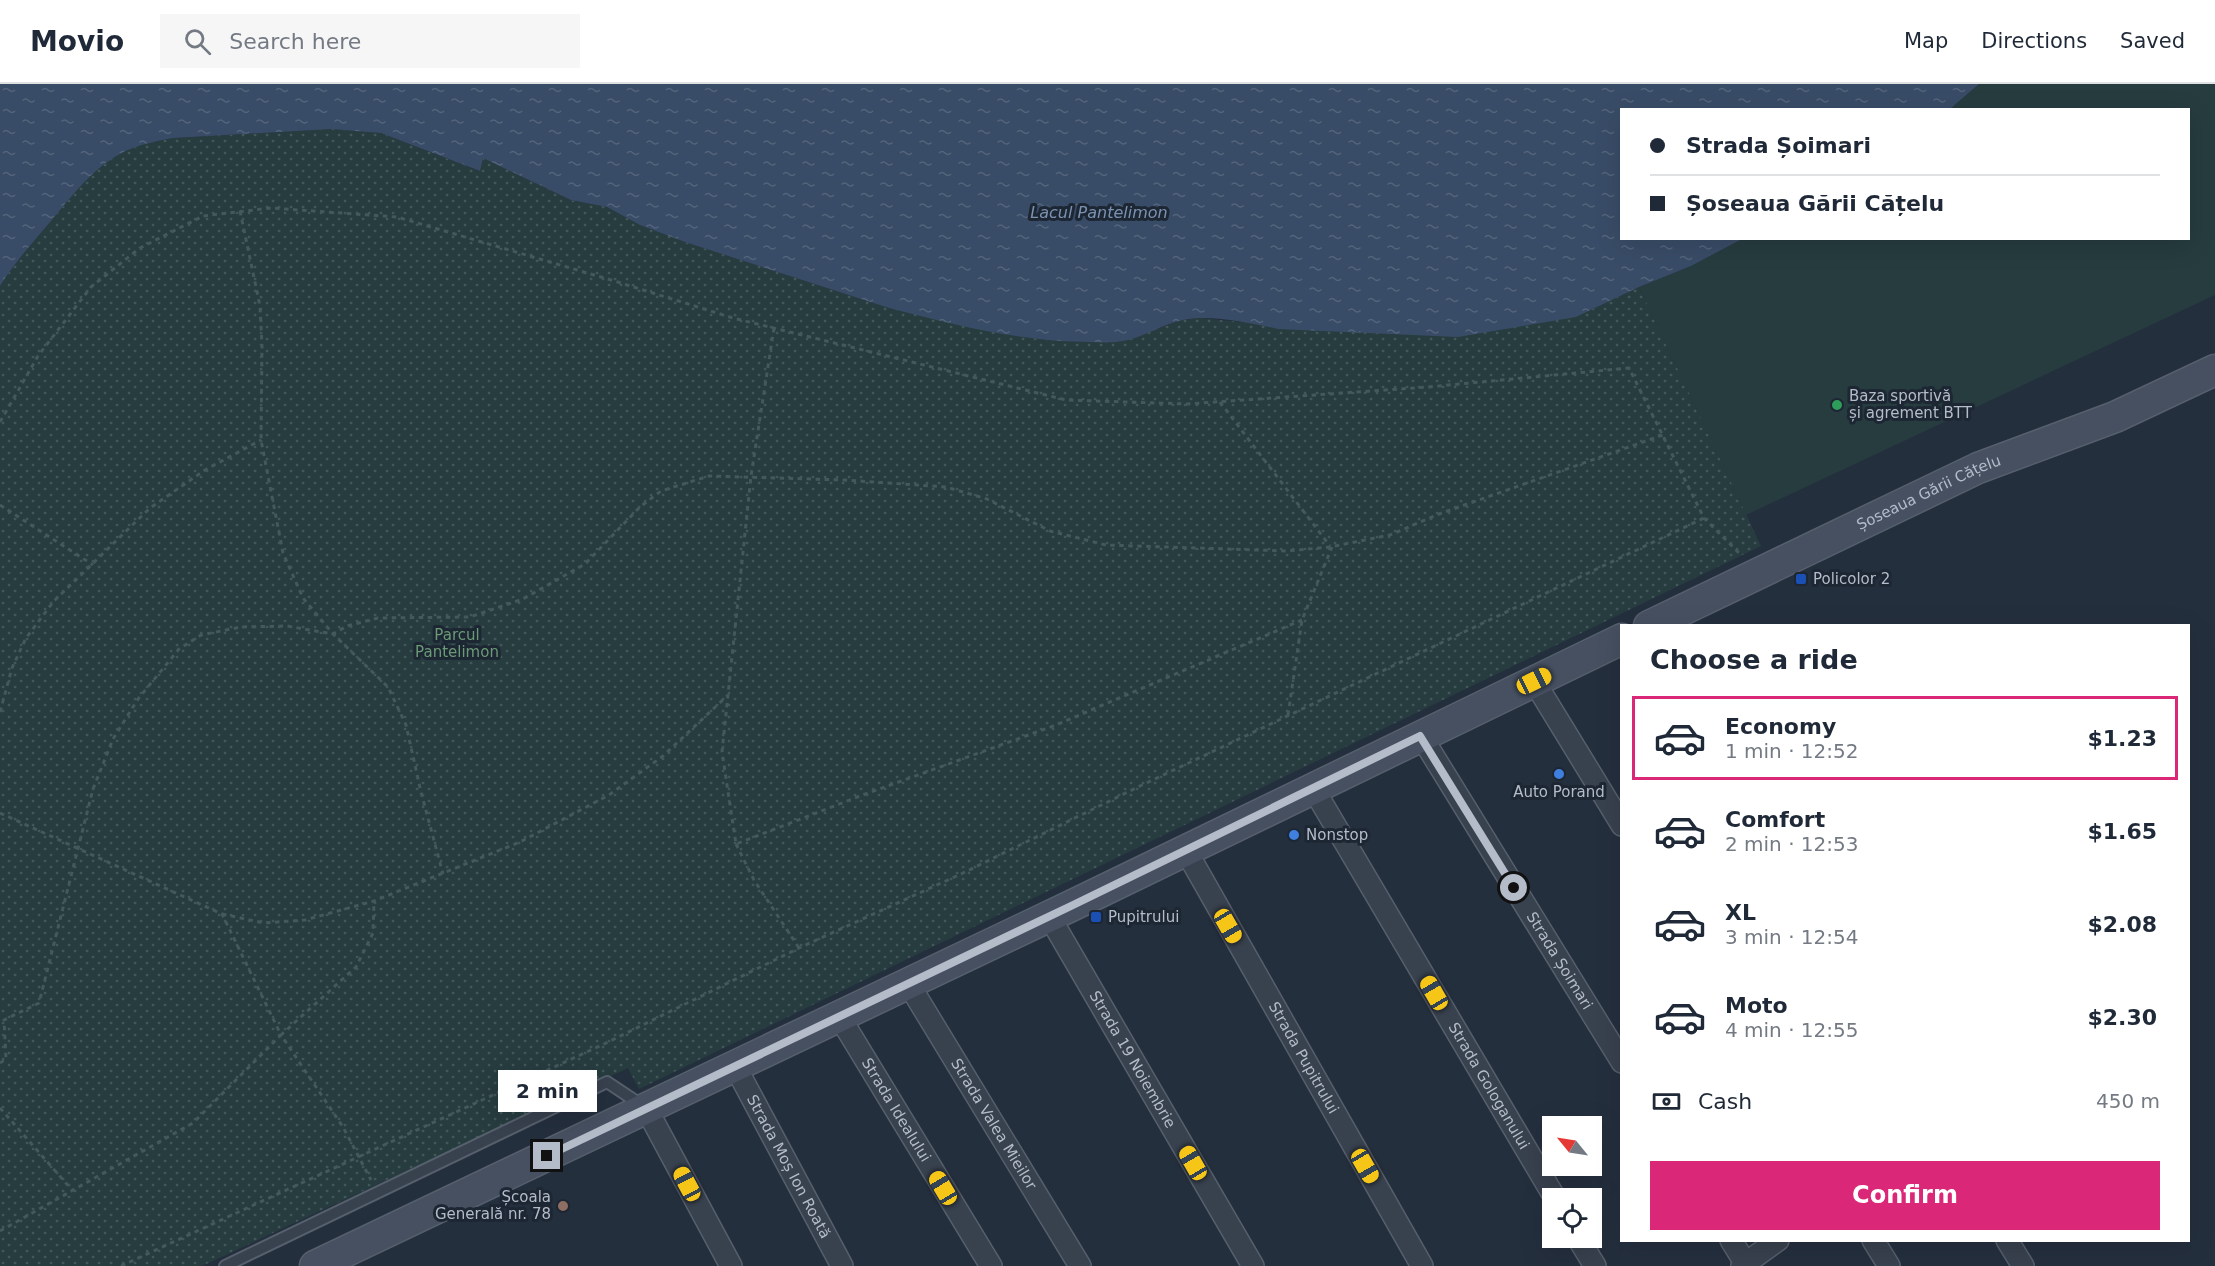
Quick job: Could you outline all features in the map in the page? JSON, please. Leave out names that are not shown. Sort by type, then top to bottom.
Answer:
[{"type":"main road","name":"Șoseaua Gării Cățelu","points":[[1653,624],[1978,468],[2115,417],[2215,370]]},
{"type":"main road","points":[[315,1266],[346,1259],[646,1108],[1620,640]]},
{"type":"street","points":[[1534,681],[1620,822]]},
{"type":"street","name":"Strada Șoimari","points":[[1420,736],[1620,1059]]},
{"type":"street","name":"Strada Gologanului","points":[[1313,788],[1549,1188]]},
{"type":"street","name":"Strada Pupitrului","points":[[1185,849],[1422,1266]]},
{"type":"street","name":"Strada 19 Noiembrie","points":[[1049,916],[1253,1266]]},
{"type":"street","name":"Strada Valea Mieilor","points":[[908,983],[1080,1266]]},
{"type":"street","name":"Strada Idealului","points":[[838,1016],[991,1266]]},
{"type":"street","name":"Strada Moș Ion Roată","points":[[735,1066],[842,1266]]},
{"type":"street","points":[[646,1108],[731,1266]]},
{"type":"street","points":[[1732,1242],[1745,1265],[1776,1242]]},
{"type":"street","points":[[1875,1242],[1889,1266]]},
{"type":"street","points":[[2008,1242],[2023,1266]]},
{"type":"street","points":[[1584,1248],[1595,1266]]},
{"type":"lane","points":[[225,1266],[607,1082],[646,1108]]},
{"type":"path","points":[[0,422],[38,356],[90,287],[140,248],[192,221],[203,216],[271,208],[397,217],[733,318],[1066,400],[1187,404],[1428,387],[1629,368],[1704,518],[1759,573]]},
{"type":"path","points":[[240,212],[260,306],[261,440],[283,553],[303,598],[333,634],[388,687],[406,725],[443,874]]},
{"type":"path","points":[[774,328],[751,476],[722,752],[736,844],[754,880],[799,948]]},
{"type":"path","points":[[1220,402],[1331,547]]},
{"type":"path","points":[[0,1063],[6,1059],[4,1020],[39,1003],[93,789],[113,739],[138,699],[178,650],[201,634],[241,627],[286,626],[333,634],[347,626],[378,618],[470,617],[523,599],[585,564],[640,507],[661,491],[709,476],[751,476],[946,487],[987,499],[1050,531],[1106,545],[1287,552],[1331,547],[1390,535],[1439,514],[1662,435]]},
{"type":"path","points":[[0,712],[12,668],[26,638],[54,601],[150,508],[205,470],[261,440]]},
{"type":"path","points":[[0,505],[93,565]]},
{"type":"path","points":[[121,1266],[604,1044],[799,948],[961,874],[1138,787],[1704,518]]},
{"type":"path","points":[[1288,716],[1302,620],[1331,547]]},
{"type":"path","points":[[736,844],[1056,725],[1302,620]]},
{"type":"path","points":[[0,813],[222,914],[264,923],[306,920],[374,900],[443,874],[520,842],[609,795],[663,756],[728,696]]},
{"type":"path","points":[[0,1231],[193,1123],[281,1035],[356,967],[373,933],[374,900]]},
{"type":"path","points":[[222,914],[281,1035],[343,1127],[377,1192]]},
{"type":"path","points":[[0,1108],[73,1190]]},
{"type":"green space","name":"Baza sportivă și agrement BTT","points":[[1979,84],[2215,84],[2215,295],[1746,515],[1639,287],[1691,266],[1740,240],[2190,240],[2190,108],[1951,108]]},
{"type":"green space","name":"Parcul Pantelimon","points":[[331,129],[381,133],[479,171],[483,158],[571,200],[607,207],[640,225],[685,242],[889,308],[1032,338],[1081,342],[1123,341],[1182,320],[1200,318],[1251,323],[1278,329],[1576,317],[1639,287],[1761,546],[639,1089],[628,1068],[202,1266],[0,1266],[0,286],[24,252],[83,184],[100,167],[126,151],[173,138]]},
{"type":"water","name":"Lacul Pantelimon","points":[[0,84],[1979,84],[1951,108],[1620,108],[1620,240],[1740,240],[1691,266],[1639,287],[1576,317],[1458,337],[1278,329],[1206,318],[1175,322],[1119,342],[1065,341],[1014,336],[889,308],[685,242],[640,225],[607,207],[571,200],[483,158],[480,171],[381,133],[331,129],[173,138],[126,151],[100,167],[83,184],[24,252],[0,286]]},
{"type":"place","name":"Baza sportivă și agrement BTT","points":[[1837,405]]},
{"type":"place","name":"Policolor 2","points":[[1801,579]]},
{"type":"place","name":"Auto Porand","points":[[1559,774]]},
{"type":"place","name":"Nonstop","points":[[1294,835]]},
{"type":"place","name":"Pupitrului","points":[[1096,917]]},
{"type":"place","name":"Școala Generală nr. 78","points":[[563,1206]]},
{"type":"route","points":[[547,1156],[1071,906],[1420,736],[1514,888]]}]
